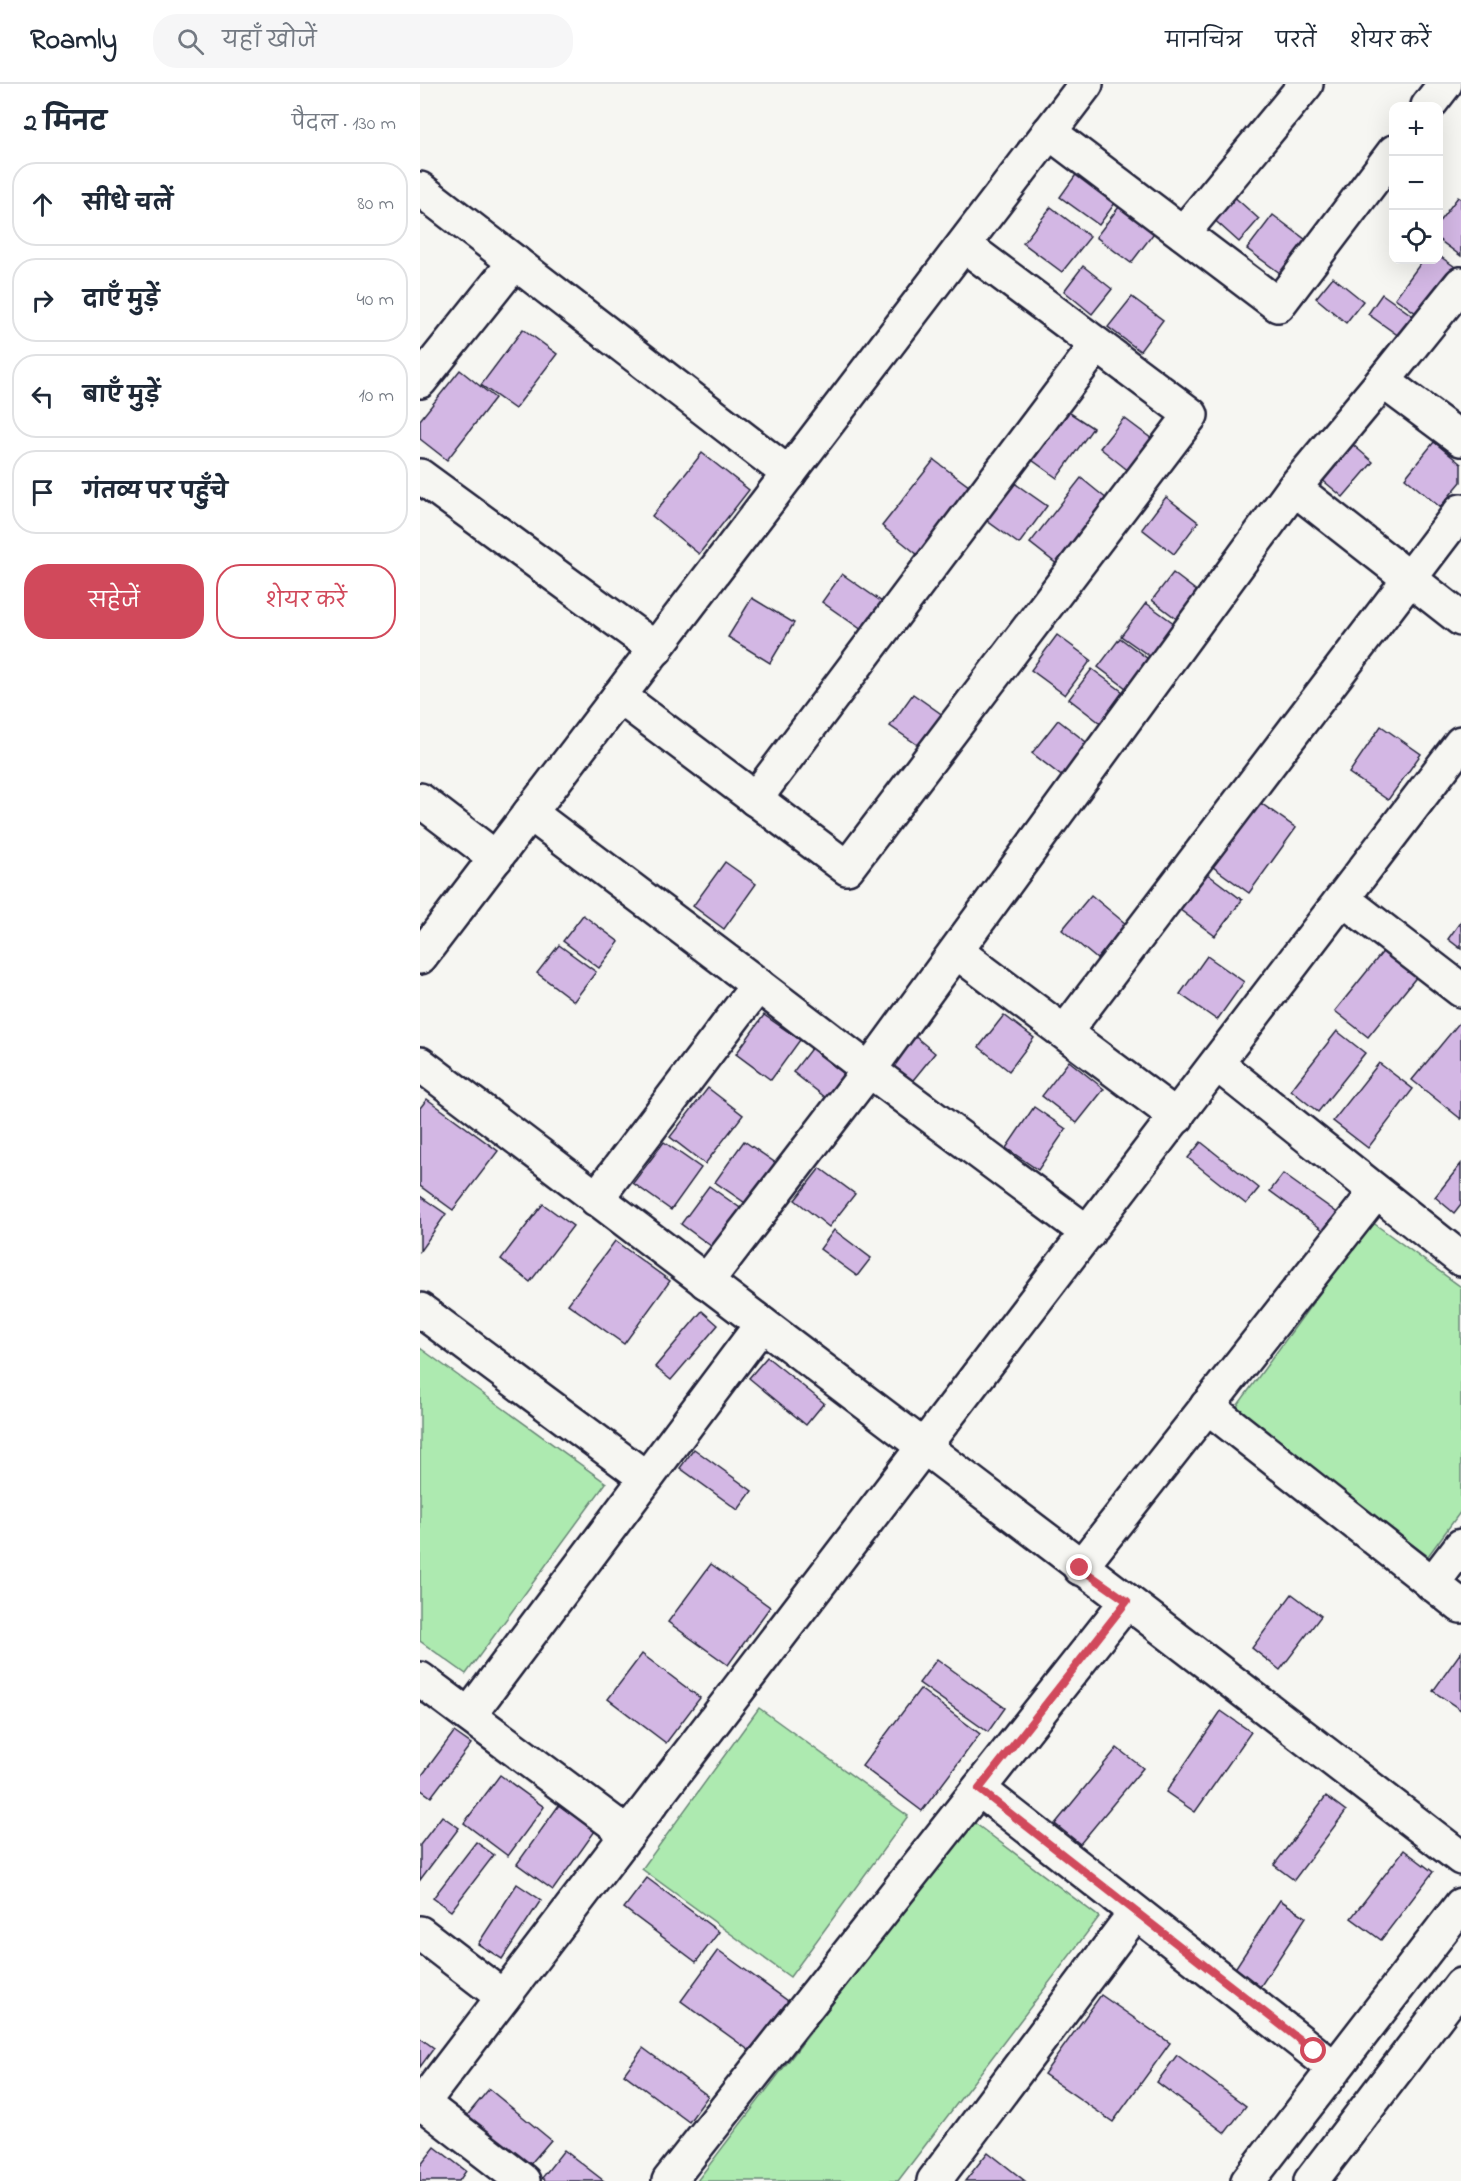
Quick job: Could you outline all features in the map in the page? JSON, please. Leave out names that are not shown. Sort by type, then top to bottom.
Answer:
[{"type":"street","points":[[420,957],[1086,84]]},
{"type":"street","points":[[1183,233],[1306,84]]},
{"type":"street","points":[[1431,102],[1445,84],[1461,96]]},
{"type":"street","points":[[1049,132],[1278,305],[1391,156]]},
{"type":"street","points":[[420,189],[789,474]]},
{"type":"street","points":[[619,696],[847,868],[1191,415],[964,245]]},
{"type":"street","points":[[420,381],[515,262]]},
{"type":"street","points":[[706,1282],[957,952],[1294,488],[1461,284]]},
{"type":"street","points":[[755,799],[1097,345]]},
{"type":"street","points":[[1383,381],[1461,439]]},
{"type":"street","points":[[420,476],[656,649]]},
{"type":"street","points":[[1294,488],[1461,619]]},
{"type":"street","points":[[1065,1032],[1461,511]]},
{"type":"street","points":[[523,2181],[421,2104],[1461,743]]},
{"type":"street","points":[[420,800],[496,858]]},
{"type":"street","points":[[530,813],[1088,1233]]},
{"type":"street","points":[[1343,899],[1461,990]]},
{"type":"street","points":[[957,952],[1177,1117]]},
{"type":"street","points":[[596,1198],[758,985]]},
{"type":"street","points":[[420,1064],[1461,1858]]},
{"type":"street","points":[[1217,1064],[1461,1260]]},
{"type":"street","points":[[1080,1568],[1377,1192]]},
{"type":"street","points":[[420,1310],[646,1479]]},
{"type":"street","points":[[469,1715],[762,1324]]},
{"type":"street","points":[[1207,1406],[1461,1606]]},
{"type":"street","points":[[1432,1584],[1461,1546]]},
{"type":"street","points":[[669,2181],[1127,1601]]},
{"type":"street","points":[[420,1679],[628,1834]]},
{"type":"street","points":[[979,1789],[1334,2068]]},
{"type":"street","points":[[1248,2181],[1461,1905]]},
{"type":"street","points":[[934,2181],[1135,1913]]},
{"type":"street","points":[[420,1933],[503,1997]]},
{"type":"street","points":[[1311,2181],[1461,1985]]},
{"type":"green space","points":[[1372,1222],[1461,1287],[1461,1511],[1428,1556],[1232,1413]]},
{"type":"green space","points":[[420,1348],[606,1483],[466,1674],[420,1641]]},
{"type":"green space","points":[[759,1708],[908,1816],[790,1977],[642,1869]]},
{"type":"green space","points":[[972,1821],[1099,1917],[898,2181],[697,2181]]},
{"type":"building","points":[[1085,162],[1124,191],[1099,225],[1060,197]]},
{"type":"building","points":[[1230,193],[1259,219],[1239,242],[1209,215]]},
{"type":"building","points":[[1458,197],[1461,199],[1461,256],[1443,243],[1443,216]]},
{"type":"building","points":[[1125,199],[1160,225],[1131,263],[1096,237]]},
{"type":"building","points":[[1051,207],[1090,237],[1062,272],[1023,243]]},
{"type":"building","points":[[1273,215],[1310,243],[1284,276],[1247,249]]},
{"type":"building","points":[[1443,258],[1458,269],[1423,318],[1395,298],[1420,264],[1443,264]]},
{"type":"building","points":[[1083,266],[1112,289],[1092,314],[1064,291]]},
{"type":"building","points":[[1333,277],[1363,301],[1346,323],[1316,298]]},
{"type":"building","points":[[1382,294],[1420,321],[1406,341],[1368,314]]},
{"type":"building","points":[[1132,297],[1163,320],[1140,351],[1108,327]]},
{"type":"building","points":[[523,329],[557,354],[515,409],[481,385]]},
{"type":"building","points":[[460,370],[495,398],[447,460],[420,439],[420,420]]},
{"type":"building","points":[[1067,411],[1093,428],[1057,478],[1032,460]]},
{"type":"building","points":[[1124,418],[1160,445],[1135,476],[1100,448]]},
{"type":"building","points":[[1345,438],[1373,462],[1343,497],[1315,474]]},
{"type":"building","points":[[1434,442],[1461,464],[1461,482],[1440,507],[1405,478]]},
{"type":"building","points":[[702,453],[749,490],[699,554],[652,516]]},
{"type":"building","points":[[934,460],[970,487],[918,555],[882,526]]},
{"type":"building","points":[[1081,478],[1118,508],[1067,572],[1030,543]]},
{"type":"building","points":[[1010,480],[1047,506],[1019,544],[983,518]]},
{"type":"building","points":[[1166,497],[1198,522],[1174,554],[1142,529]]},
{"type":"building","points":[[1173,573],[1203,596],[1182,623],[1152,600]]},
{"type":"building","points":[[842,574],[882,602],[862,630],[822,602]]},
{"type":"building","points":[[752,598],[794,623],[770,663],[728,637]]},
{"type":"building","points":[[1146,603],[1182,629],[1158,662],[1121,636]]},
{"type":"building","points":[[1057,635],[1091,660],[1065,695],[1031,670]]},
{"type":"building","points":[[1120,638],[1156,665],[1134,694],[1098,667]]},
{"type":"building","points":[[1092,669],[1131,698],[1108,729],[1069,699]]},
{"type":"building","points":[[913,694],[947,718],[925,750],[890,726]]},
{"type":"building","points":[[1058,720],[1095,749],[1069,782],[1032,753]]},
{"type":"building","points":[[1381,726],[1421,754],[1388,800],[1349,773]]},
{"type":"building","points":[[1255,799],[1296,828],[1249,893],[1209,864]]},
{"type":"building","points":[[725,862],[756,884],[724,929],[693,906]]},
{"type":"building","points":[[1206,873],[1242,900],[1215,936],[1179,909]]},
{"type":"building","points":[[1091,895],[1126,924],[1097,959],[1062,930]]},
{"type":"building","points":[[583,915],[619,942],[599,968],[563,941]]},
{"type":"building","points":[[1461,921],[1461,949],[1448,939]]},
{"type":"building","points":[[559,945],[596,972],[574,1001],[537,973]]},
{"type":"building","points":[[1385,949],[1418,975],[1368,1037],[1335,1011]]},
{"type":"building","points":[[1207,956],[1244,982],[1217,1020],[1180,994]]},
{"type":"building","points":[[764,1015],[800,1040],[771,1080],[736,1054]]},
{"type":"building","points":[[1004,1015],[1034,1038],[1009,1071],[979,1047]]},
{"type":"building","points":[[1459,1023],[1461,1025],[1461,1119],[1412,1080]]},
{"type":"building","points":[[906,1029],[935,1053],[905,1090],[876,1067]]},
{"type":"building","points":[[1337,1031],[1365,1053],[1318,1112],[1291,1090]]},
{"type":"building","points":[[819,1038],[856,1067],[830,1101],[793,1072]]},
{"type":"building","points":[[1069,1061],[1104,1089],[1077,1123],[1042,1096]]},
{"type":"building","points":[[1379,1063],[1413,1089],[1368,1148],[1333,1121]]},
{"type":"building","points":[[708,1088],[743,1115],[705,1164],[670,1137]]},
{"type":"building","points":[[427,1099],[498,1151],[453,1210],[420,1186],[420,1108]]},
{"type":"building","points":[[1034,1107],[1066,1129],[1038,1170],[1006,1148]]},
{"type":"building","points":[[744,1141],[780,1166],[751,1207],[715,1182]]},
{"type":"building","points":[[664,1142],[701,1168],[671,1210],[633,1183]]},
{"type":"building","points":[[1201,1142],[1259,1188],[1246,1204],[1188,1158]]},
{"type":"building","points":[[1461,1164],[1461,1204],[1454,1213],[1435,1197]]},
{"type":"building","points":[[820,1168],[855,1194],[829,1227],[795,1200]]},
{"type":"building","points":[[1283,1174],[1343,1217],[1330,1235],[1270,1191]]},
{"type":"building","points":[[709,1186],[743,1210],[715,1249],[681,1224]]},
{"type":"building","points":[[420,1196],[446,1214],[420,1251]]},
{"type":"building","points":[[543,1204],[573,1226],[530,1282],[501,1259]]},
{"type":"building","points":[[834,1230],[871,1258],[857,1276],[820,1249]]},
{"type":"building","points":[[615,1241],[670,1281],[624,1344],[568,1304]]},
{"type":"building","points":[[702,1311],[718,1325],[671,1380],[655,1367]]},
{"type":"building","points":[[767,1357],[824,1403],[806,1425],[749,1378]]},
{"type":"building","points":[[694,1449],[752,1491],[738,1510],[680,1468]]},
{"type":"building","points":[[711,1564],[770,1607],[728,1665],[668,1622]]},
{"type":"building","points":[[1292,1594],[1321,1616],[1280,1670],[1252,1648]]},
{"type":"building","points":[[1461,1652],[1461,1710],[1433,1691]]},
{"type":"building","points":[[642,1654],[700,1698],[666,1743],[608,1699]]},
{"type":"building","points":[[937,1659],[1005,1708],[988,1732],[919,1683]]},
{"type":"building","points":[[920,1689],[980,1734],[922,1811],[862,1766]]},
{"type":"building","points":[[1221,1711],[1251,1732],[1195,1812],[1166,1792]]},
{"type":"building","points":[[454,1732],[471,1744],[431,1797],[420,1789],[420,1778]]},
{"type":"building","points":[[1117,1748],[1143,1768],[1080,1844],[1055,1824]]},
{"type":"building","points":[[500,1775],[544,1807],[508,1856],[464,1823]]},
{"type":"building","points":[[1326,1796],[1346,1811],[1294,1880],[1274,1865]]},
{"type":"building","points":[[559,1805],[595,1831],[553,1890],[517,1864]]},
{"type":"building","points":[[442,1816],[459,1828],[420,1880],[420,1845]]},
{"type":"building","points":[[476,1842],[494,1855],[451,1911],[433,1898]]},
{"type":"building","points":[[1404,1850],[1433,1872],[1381,1940],[1351,1918]]},
{"type":"building","points":[[647,1878],[719,1932],[696,1962],[624,1908]]},
{"type":"building","points":[[517,1884],[541,1900],[502,1959],[478,1944]]},
{"type":"building","points":[[1280,1900],[1306,1917],[1260,1987],[1234,1970]]},
{"type":"building","points":[[718,1950],[788,2001],[750,2051],[681,2001]]},
{"type":"building","points":[[1101,1995],[1170,2043],[1113,2122],[1044,2074]]},
{"type":"building","points":[[420,2038],[434,2048],[420,2067]]},
{"type":"building","points":[[643,2048],[708,2096],[689,2122],[624,2074]]},
{"type":"building","points":[[1177,2055],[1246,2106],[1225,2133],[1157,2082]]},
{"type":"building","points":[[489,2089],[551,2140],[527,2168],[465,2118]]},
{"type":"building","points":[[435,2147],[466,2171],[459,2181],[420,2181],[420,2166]]},
{"type":"building","points":[[564,2150],[604,2181],[546,2181],[542,2178]]},
{"type":"building","points":[[988,2152],[1025,2181],[965,2181]]},
{"type":"route","points":[[1080,1568],[1127,1601],[979,1789],[1314,2051]]}]
